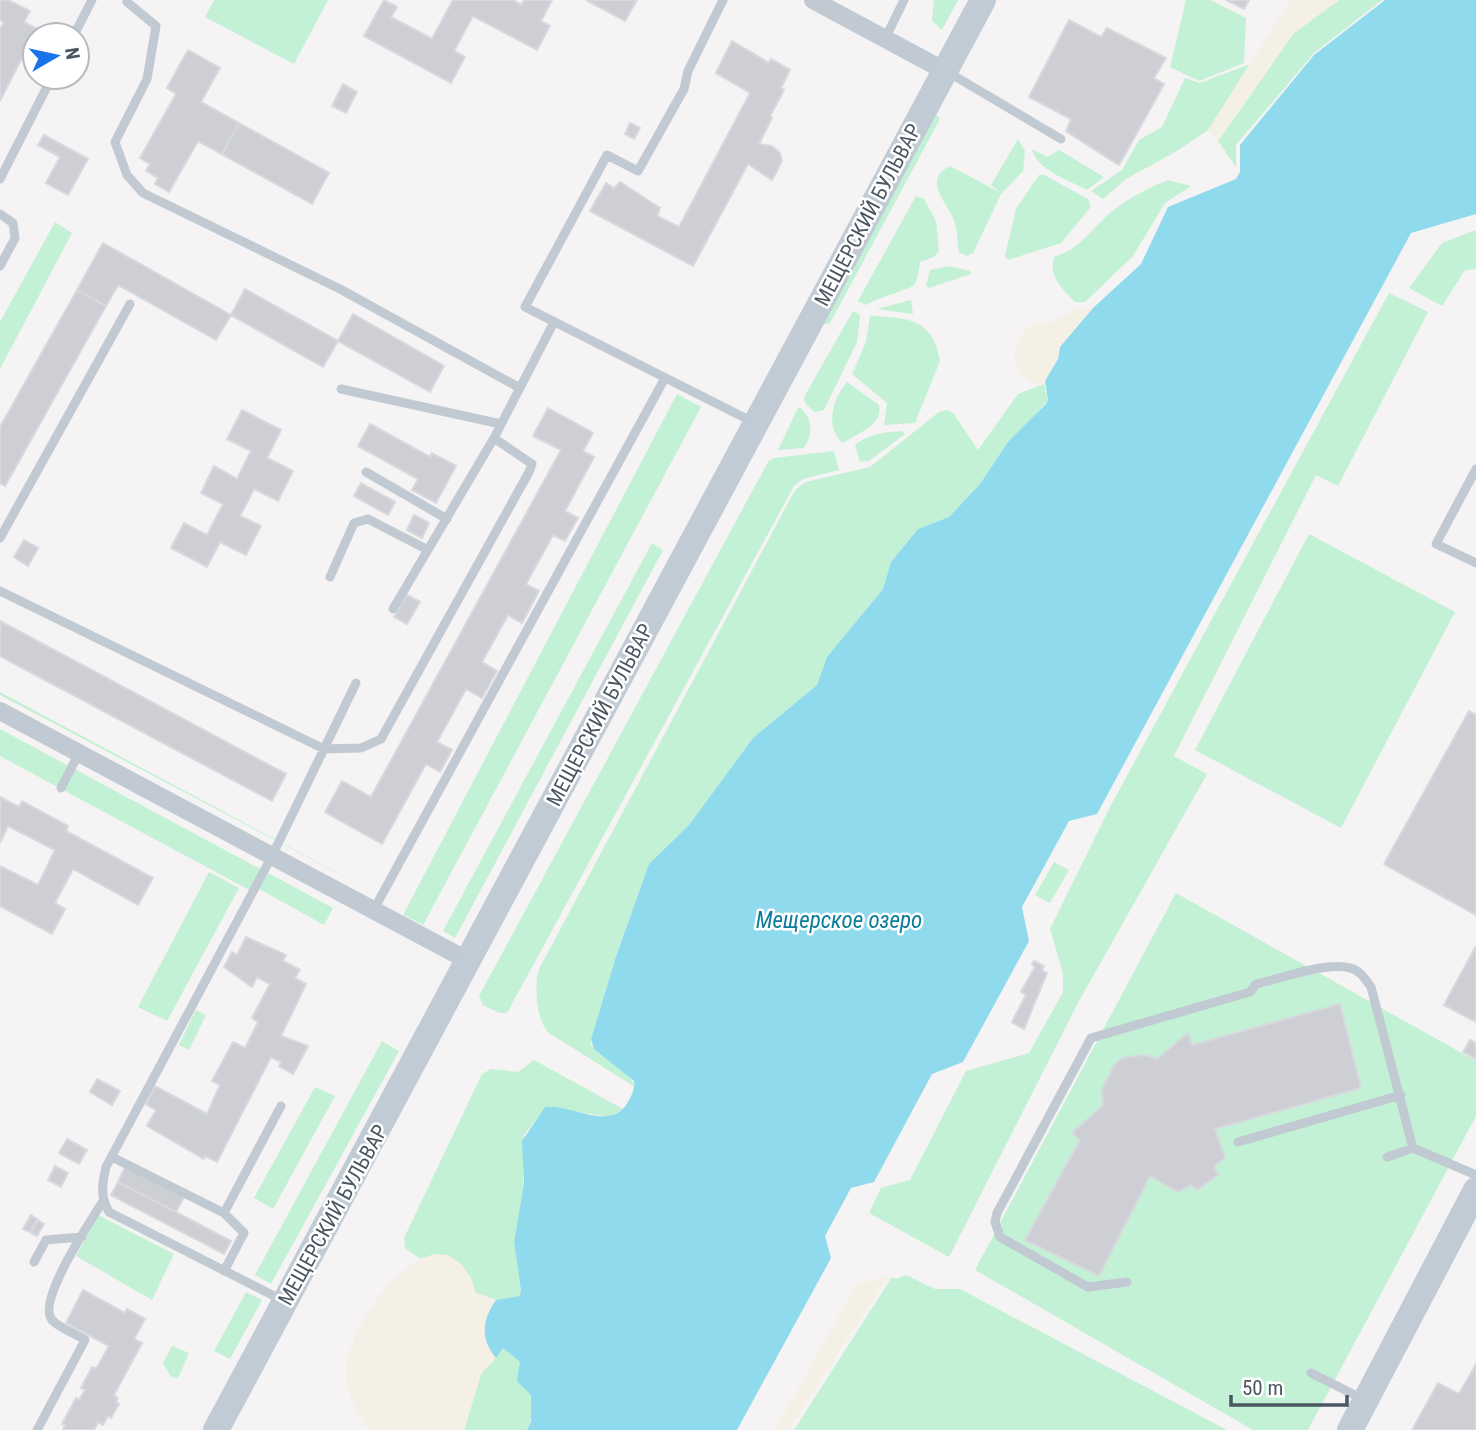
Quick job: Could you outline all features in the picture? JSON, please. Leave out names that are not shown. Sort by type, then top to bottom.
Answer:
[{"type":"main road","name":"МЕЩЕРСКИЙ БУЛЬВАР","points":[[216,1430],[426,1043],[467,960],[983,0]]},
{"type":"main road","points":[[1350,1430],[1476,1190]]},
{"type":"street","points":[[813,0],[945,71]]},
{"type":"street","points":[[0,711],[467,960]]},
{"type":"lane","points":[[81,21],[92,0]]},
{"type":"lane","points":[[723,0],[688,71],[684,89],[638,172],[607,155],[525,307],[757,424]]},
{"type":"lane","points":[[885,38],[904,0]]},
{"type":"lane","points":[[126,1],[156,26],[147,79],[116,142],[133,184],[143,193],[340,289],[518,387]]},
{"type":"lane","points":[[945,71],[1060,139]]},
{"type":"lane","points":[[0,179],[45,91]]},
{"type":"lane","points":[[0,214],[13,223],[15,238],[0,266]]},
{"type":"lane","points":[[0,538],[130,304]]},
{"type":"lane","points":[[393,609],[494,438],[518,387],[554,322]]},
{"type":"lane","points":[[373,911],[665,378]]},
{"type":"lane","points":[[341,389],[500,425]]},
{"type":"lane","points":[[0,591],[324,749],[361,748],[382,739],[532,464],[494,438]]},
{"type":"lane","points":[[1476,469],[1436,544],[1476,563]]},
{"type":"lane","points":[[366,472],[447,519]]},
{"type":"lane","points":[[330,577],[354,523],[361,520],[368,519],[428,550]]},
{"type":"lane","points":[[285,1302],[109,1212],[103,1201],[102,1186],[112,1157],[272,856],[356,683]]},
{"type":"lane","points":[[61,788],[79,753]]},
{"type":"lane","points":[[1127,1282],[1088,1287],[1000,1237],[995,1222],[997,1213],[1091,1038],[1250,992],[1256,984],[1333,967],[1351,968],[1362,974],[1371,987],[1413,1148]]},
{"type":"lane","points":[[1238,1142],[1401,1095]]},
{"type":"lane","points":[[224,1213],[281,1106]]},
{"type":"lane","points":[[1388,1157],[1413,1148],[1476,1175]]},
{"type":"lane","points":[[112,1157],[224,1213],[244,1233],[224,1271]]},
{"type":"lane","points":[[37,1430],[85,1340],[53,1321],[48,1312],[51,1292],[103,1201]]},
{"type":"lane","points":[[34,1262],[46,1240],[82,1237]]},
{"type":"lane","points":[[1311,1373],[1366,1401]]},
{"type":"green space","points":[[214,0],[328,0],[294,64],[205,17]]},
{"type":"green space","points":[[934,0],[958,0],[942,30],[932,21]]},
{"type":"green space","points":[[1186,0],[1211,0],[1246,18],[1244,63],[1199,81],[1170,67]]},
{"type":"green space","points":[[1339,0],[1382,0],[1314,53],[1236,145],[1236,167],[1218,141],[1294,33]]},
{"type":"green space","points":[[1250,64],[1208,130],[1177,151],[1126,179],[1103,199],[1091,191],[1122,170],[1139,140],[1162,127],[1185,78],[1200,83]]},
{"type":"green space","points":[[935,113],[940,119],[830,323],[818,326]]},
{"type":"green space","points":[[1018,139],[1025,151],[1023,171],[1001,194],[973,253],[967,256],[959,252],[955,222],[938,190],[938,177],[950,166],[999,192],[991,185]]},
{"type":"green space","points":[[1032,149],[1047,157],[1059,150],[1104,177],[1087,190],[1046,169]]},
{"type":"green space","points":[[1039,175],[1044,175],[1088,199],[1091,207],[1061,243],[1008,260],[1005,256],[1016,209]]},
{"type":"green space","points":[[1168,180],[1191,186],[1165,203],[1133,256],[1085,302],[1075,302],[1054,276],[1055,256],[1079,244],[1111,212],[1124,203]]},
{"type":"green space","points":[[916,196],[924,199],[936,221],[939,251],[934,257],[920,262],[914,285],[866,305],[858,301]]},
{"type":"green space","points":[[55,222],[72,233],[0,369],[0,322]]},
{"type":"green space","points":[[1476,230],[1476,269],[1465,270],[1442,306],[1409,288],[1442,243]]},
{"type":"green space","points":[[949,266],[970,271],[971,274],[929,288],[926,285],[930,270]]},
{"type":"green space","points":[[1389,293],[1428,312],[1338,486],[1316,475],[1174,756],[1207,774],[1079,1001],[949,1257],[869,1213],[881,1188],[910,1180],[966,1071],[1029,1053],[1063,992],[1063,973],[1050,929],[1110,807]]},
{"type":"green space","points":[[911,300],[913,314],[877,309]]},
{"type":"green space","points":[[853,311],[860,315],[857,342],[824,410],[814,412],[805,403],[804,397]]},
{"type":"green space","points":[[870,316],[917,323],[925,328],[936,347],[940,361],[915,423],[884,425],[887,403],[852,374],[866,342]]},
{"type":"green space","points":[[847,382],[879,405],[879,412],[873,424],[843,443],[837,437],[832,421],[838,396]]},
{"type":"green space","points":[[1044,384],[1048,400],[1022,431],[1008,442],[980,484],[949,517],[918,529],[891,562],[883,589],[827,657],[817,685],[753,738],[689,825],[649,864],[616,955],[591,1039],[591,1045],[623,1072],[635,1087],[549,1033],[541,1020],[537,1003],[539,969],[795,490],[806,482],[870,467],[939,412],[947,410],[953,413],[978,450],[1018,394]]},
{"type":"green space","points":[[677,394],[701,407],[423,925],[403,915]]},
{"type":"green space","points":[[798,408],[801,408],[810,422],[807,443],[804,448],[778,450]]},
{"type":"green space","points":[[902,431],[905,434],[869,461],[860,462],[855,445],[860,441],[883,433]]},
{"type":"green space","points":[[834,451],[839,470],[803,479],[794,486],[507,1013],[499,1013],[483,1005],[479,996],[768,462],[774,458]]},
{"type":"green space","points":[[1309,534],[1455,612],[1341,828],[1195,750]]},
{"type":"green space","points":[[652,543],[663,550],[455,938],[443,931]]},
{"type":"green space","points":[[0,692],[381,896],[0,695]]},
{"type":"green space","points":[[0,729],[264,871],[253,892],[0,756]]},
{"type":"green space","points":[[1054,862],[1069,870],[1050,903],[1035,895]]},
{"type":"green space","points":[[209,872],[239,888],[167,1021],[138,1007]]},
{"type":"green space","points":[[268,873],[333,908],[324,925],[259,889]]},
{"type":"green space","points":[[1176,893],[1476,1061],[1476,1116],[1308,1430],[1253,1430],[975,1270]]},
{"type":"green space","points":[[196,1010],[206,1015],[189,1050],[179,1045]]},
{"type":"green space","points":[[382,1041],[399,1051],[271,1284],[255,1275]]},
{"type":"green space","points":[[534,1060],[623,1109],[609,1117],[546,1107],[524,1135],[523,1189],[514,1242],[521,1291],[519,1296],[496,1300],[476,1293],[470,1276],[448,1255],[419,1258],[405,1248],[404,1238],[482,1074],[491,1069],[518,1072]]},
{"type":"green space","points":[[315,1087],[335,1096],[273,1209],[254,1198]]},
{"type":"green space","points":[[98,1215],[174,1254],[152,1300],[76,1256]]},
{"type":"green space","points":[[906,1275],[935,1289],[960,1289],[1227,1430],[794,1430],[892,1277],[896,1279]]},
{"type":"green space","points":[[246,1292],[262,1300],[230,1359],[214,1351]]},
{"type":"green space","points":[[172,1346],[189,1353],[178,1378],[171,1377],[163,1363]]},
{"type":"green space","points":[[503,1348],[519,1361],[527,1379],[532,1406],[527,1430],[464,1430],[481,1374]]},
{"type":"sand","points":[[1290,0],[1339,0],[1294,33],[1218,141],[1208,130]]},
{"type":"sand","points":[[1093,308],[1060,347],[1058,359],[1044,384],[1033,383],[1021,375],[1015,353],[1019,338],[1024,332],[1037,324],[1054,321],[1072,311]]},
{"type":"sand","points":[[435,1254],[452,1257],[466,1271],[476,1293],[496,1300],[490,1309],[485,1341],[496,1358],[481,1374],[464,1430],[369,1430],[361,1419],[348,1389],[348,1358],[354,1339],[363,1320],[388,1285],[419,1260]]},
{"type":"sand","points":[[888,1276],[789,1430],[775,1430],[857,1284]]},
{"type":"water","name":"Мещерское озеро","points":[[1385,0],[1476,0],[1476,214],[1411,233],[1097,814],[1069,821],[1022,907],[1029,941],[963,1062],[932,1074],[874,1182],[851,1188],[825,1236],[831,1258],[737,1430],[527,1430],[531,1421],[531,1395],[517,1381],[520,1362],[503,1348],[496,1358],[485,1337],[488,1315],[496,1300],[519,1296],[521,1291],[514,1242],[524,1183],[522,1141],[545,1107],[590,1115],[611,1115],[620,1111],[632,1094],[634,1081],[594,1049],[591,1039],[616,956],[649,864],[689,825],[753,738],[817,685],[827,657],[883,589],[891,562],[918,529],[949,517],[980,484],[1008,442],[1046,404],[1048,400],[1045,381],[1058,359],[1060,347],[1093,308],[1141,264],[1168,207],[1236,179],[1240,172],[1240,145],[1314,55]]},
{"type":"building","points":[[0,0],[8,0],[30,11],[25,21],[21,21],[21,60],[0,101],[0,29],[4,22],[0,20]]},
{"type":"building","points":[[384,0],[397,7],[391,17],[432,39],[453,0],[513,0],[521,5],[524,0],[552,0],[541,21],[550,26],[537,50],[473,16],[454,51],[465,57],[451,83],[364,36]]},
{"type":"building","points":[[586,0],[637,0],[625,21]]},
{"type":"building","points":[[1226,0],[1249,0],[1244,9]]},
{"type":"building","points":[[1069,20],[1101,37],[1107,28],[1166,58],[1154,78],[1164,84],[1119,165],[1066,131],[1071,119],[1029,97]]},
{"type":"building","points":[[732,41],[769,63],[771,59],[790,70],[781,88],[784,90],[759,144],[772,146],[780,153],[782,161],[772,180],[748,164],[693,266],[590,211],[606,183],[614,188],[620,182],[660,208],[657,216],[679,227],[750,93],[716,73]]},
{"type":"building","points":[[188,50],[220,68],[201,102],[329,173],[312,204],[198,141],[169,192],[155,184],[158,178],[146,171],[150,164],[140,158],[176,94],[167,88]]},
{"type":"building","points":[[343,84],[357,92],[346,113],[332,106]]},
{"type":"building","points":[[239,123],[329,173],[312,204],[222,154]]},
{"type":"building","points":[[630,123],[640,128],[634,139],[625,134]]},
{"type":"building","points":[[44,135],[88,159],[68,195],[46,183],[60,157],[38,145]]},
{"type":"building","points":[[103,243],[231,315],[216,340],[118,285],[106,306],[77,290]]},
{"type":"building","points":[[245,289],[338,341],[323,367],[231,315]]},
{"type":"building","points":[[77,290],[106,306],[5,486],[0,483],[0,427]]},
{"type":"building","points":[[353,314],[444,366],[430,392],[338,341]]},
{"type":"building","points":[[548,408],[593,433],[583,451],[594,457],[565,511],[578,518],[565,541],[553,535],[526,584],[539,591],[522,623],[508,615],[482,662],[497,671],[482,698],[466,689],[437,742],[452,750],[440,772],[426,764],[382,844],[325,812],[342,781],[371,797],[561,450],[533,436]]},
{"type":"building","points":[[242,410],[281,430],[267,458],[293,471],[278,501],[254,489],[240,516],[261,526],[246,555],[220,542],[207,567],[171,548],[184,523],[207,535],[223,504],[201,493],[214,466],[237,479],[251,451],[227,439]]},
{"type":"building","points":[[370,424],[430,457],[432,453],[456,466],[436,503],[412,490],[418,479],[358,446]]},
{"type":"building","points":[[361,483],[395,502],[388,515],[354,496]]},
{"type":"building","points":[[414,515],[429,523],[422,538],[407,530]]},
{"type":"building","points":[[24,540],[38,548],[28,566],[14,557]]},
{"type":"building","points":[[407,595],[420,602],[407,624],[394,617]]},
{"type":"building","points":[[0,621],[286,774],[272,801],[0,656]]},
{"type":"building","points":[[1469,711],[1476,715],[1476,915],[1384,864]]},
{"type":"building","points":[[0,797],[19,807],[22,801],[68,826],[66,831],[153,878],[138,905],[73,869],[55,903],[65,909],[52,934],[0,906],[0,866],[38,885],[55,850],[8,826],[0,843]]},
{"type":"building","points":[[246,937],[286,955],[283,961],[300,970],[295,978],[306,984],[281,1036],[308,1046],[293,1074],[279,1066],[281,1062],[271,1057],[217,1162],[205,1156],[204,1159],[147,1126],[156,1110],[146,1104],[155,1086],[207,1114],[220,1085],[212,1081],[233,1042],[245,1048],[258,1022],[252,1018],[270,984],[257,977],[252,987],[224,967],[232,952],[237,955]]},
{"type":"building","points":[[1476,946],[1476,1022],[1444,1005]]},
{"type":"building","points":[[1034,961],[1044,966],[1042,970],[1047,973],[1024,1029],[1012,1022],[1026,995],[1021,992],[1035,967],[1032,965]]},
{"type":"building","points":[[1340,1004],[1361,1088],[1215,1129],[1225,1158],[1214,1166],[1218,1175],[1197,1190],[1191,1185],[1178,1192],[1150,1176],[1099,1276],[1025,1240],[1080,1140],[1072,1133],[1103,1105],[1102,1089],[1114,1065],[1122,1058],[1145,1055],[1157,1059],[1188,1033],[1192,1045]]},
{"type":"building","points":[[1470,1040],[1476,1043],[1476,1059],[1463,1052]]},
{"type":"building","points":[[97,1079],[120,1091],[112,1105],[90,1092]]},
{"type":"building","points":[[67,1139],[87,1150],[79,1164],[59,1153]]},
{"type":"building","points":[[55,1166],[68,1173],[61,1187],[48,1180]]},
{"type":"building","points":[[125,1167],[184,1197],[176,1212],[118,1182]]},
{"type":"building","points":[[118,1182],[231,1241],[224,1254],[111,1195]]},
{"type":"building","points":[[31,1215],[37,1219],[30,1232],[23,1229]]},
{"type":"building","points":[[38,1220],[44,1224],[37,1236],[31,1233]]},
{"type":"building","points":[[83,1290],[125,1313],[127,1309],[145,1319],[134,1339],[142,1343],[114,1395],[119,1404],[111,1418],[108,1416],[103,1425],[98,1422],[94,1430],[63,1430],[65,1425],[62,1424],[76,1398],[79,1400],[85,1390],[81,1388],[92,1367],[96,1369],[109,1346],[66,1323]]},
{"type":"building","points":[[1476,1364],[1476,1430],[1412,1430],[1438,1383],[1459,1394]]}]
